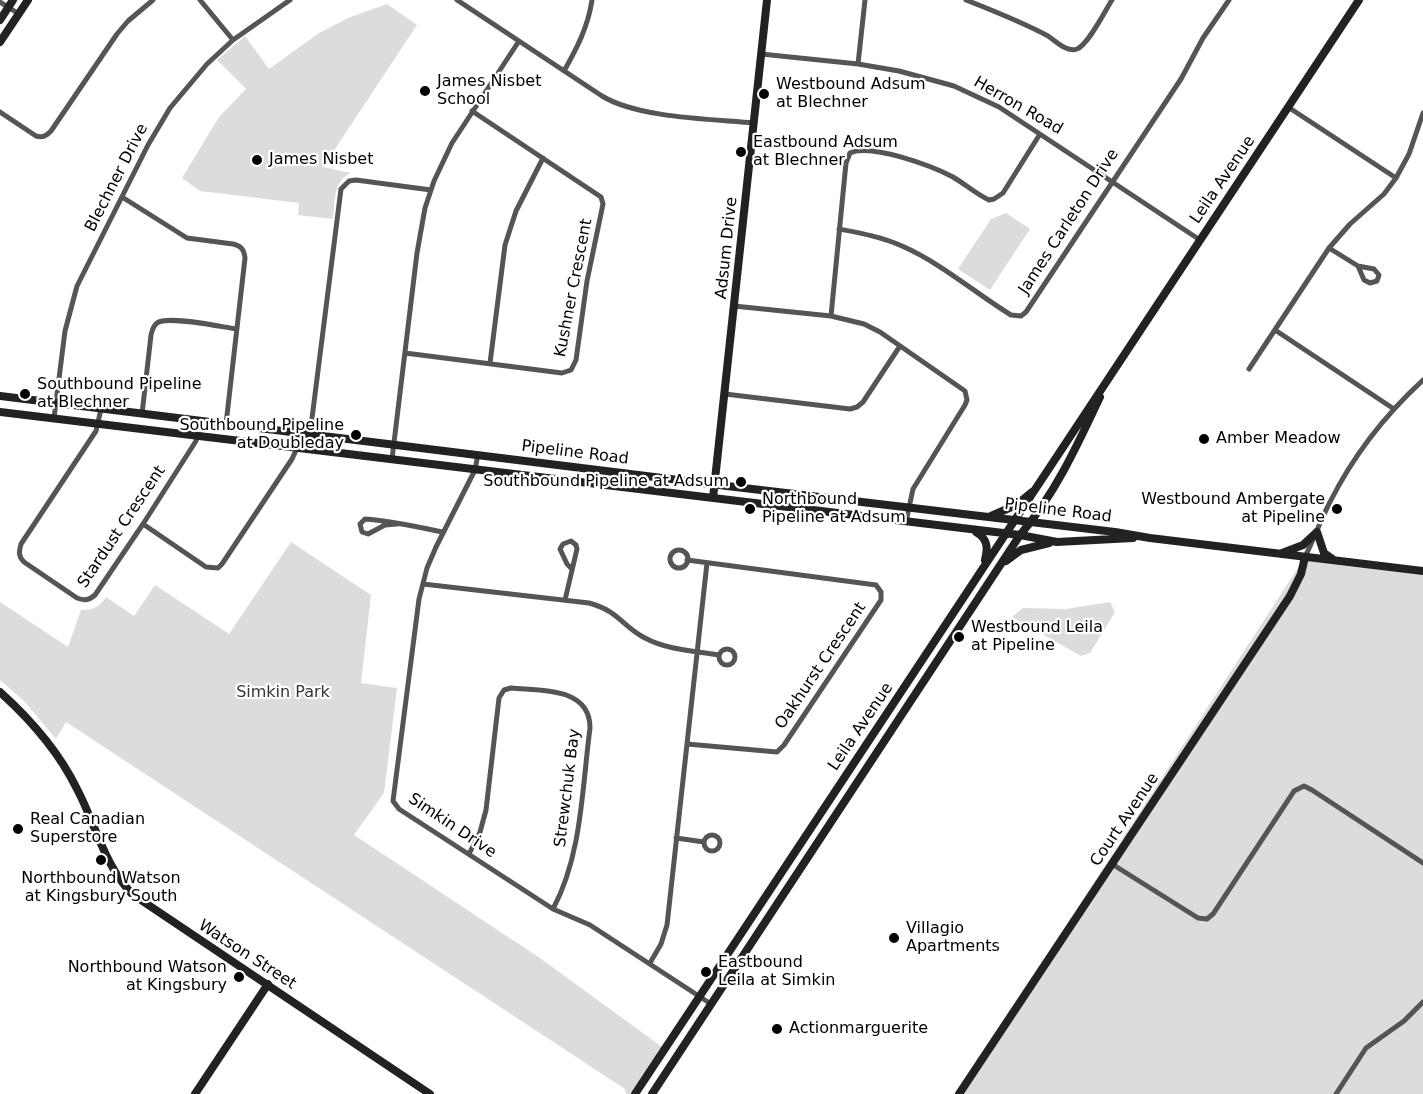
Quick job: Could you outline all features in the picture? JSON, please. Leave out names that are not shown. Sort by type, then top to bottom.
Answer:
[{"type":"street","points":[[0,20],[13,0]]},
{"type":"street","points":[[0,42],[28,0]]},
{"type":"street","points":[[0,112],[36,136],[46,136],[117,34],[128,21],[153,0]]},
{"type":"street","points":[[200,0],[233,40]]},
{"type":"street","name":"Blechner Drive","points":[[54,418],[67,320],[77,286],[148,145],[170,108],[207,64],[233,40],[290,0]]},
{"type":"street","points":[[457,0],[608,100],[650,112],[754,123]]},
{"type":"street","points":[[469,8],[474,0]]},
{"type":"street","points":[[564,71],[582,39],[592,0]]},
{"type":"street","name":"Adsum Drive","points":[[714,498],[767,0]]},
{"type":"street","points":[[858,64],[865,0]]},
{"type":"street","points":[[966,0],[1048,36],[1069,50],[1077,49],[1085,42],[1112,0]]},
{"type":"street","name":"James Carleton Drive","points":[[839,229],[876,237],[904,247],[940,267],[1011,315],[1021,316],[1026,312],[1181,79],[1203,38],[1228,0]]},
{"type":"street","name":"Leila Avenue","points":[[635,1094],[1359,0]]},
{"type":"street","points":[[0,2],[19,14]]},
{"type":"street","points":[[392,459],[423,216],[431,190],[452,143],[519,41]]},
{"type":"street","name":"Herron Road","points":[[761,54],[858,64],[899,71],[954,86],[999,107],[1200,240]]},
{"type":"street","points":[[1288,107],[1396,178]]},
{"type":"street","name":"Kushner Crescent","points":[[405,353],[562,373],[571,370],[576,360],[587,281],[603,204],[601,197],[472,111]]},
{"type":"street","points":[[1249,369],[1329,248],[1350,224],[1384,194],[1396,178],[1409,154],[1423,113]]},
{"type":"street","points":[[831,316],[847,157],[856,150],[866,150],[906,159],[951,177],[988,200],[1002,193],[1040,134]]},
{"type":"street","points":[[490,363],[505,245],[516,211],[543,158]]},
{"type":"street","points":[[310,434],[341,189],[349,181],[356,180],[431,190]]},
{"type":"street","points":[[122,197],[187,238],[233,244],[244,251],[226,424]]},
{"type":"street","points":[[1329,248],[1358,266]]},
{"type":"street","points":[[734,306],[831,316],[864,324],[965,391],[967,400],[913,489],[906,522]]},
{"type":"street","points":[[142,414],[151,335],[158,322],[169,320],[237,329]]},
{"type":"street","points":[[1275,330],[1394,409]]},
{"type":"street","points":[[725,394],[850,409],[863,402],[900,346]]},
{"type":"street","name":"Leila Avenue","points":[[652,1094],[1000,565],[1060,479],[1111,374]]},
{"type":"street","points":[[1305,557],[1330,502],[1362,451],[1394,409],[1423,380]]},
{"type":"street","name":"Pipeline Road","points":[[0,396],[1423,571]]},
{"type":"street","name":"Stardust Crescent","points":[[101,409],[99,424],[21,544],[20,558],[24,562],[77,598],[89,600],[94,595],[143,524],[197,436]]},
{"type":"street","name":"Pipeline Road","points":[[0,412],[1020,535],[1057,542],[1147,537]]},
{"type":"street","points":[[143,524],[206,567],[218,568],[285,469],[297,448],[299,433]]},
{"type":"street","name":"Simkin Drive","points":[[478,454],[475,470],[443,532],[423,584],[414,626],[393,801],[399,808],[553,909],[590,925],[711,1004]]},
{"type":"street","points":[[989,517],[1016,504],[1035,490]]},
{"type":"street","points":[[397,524],[385,525],[368,534],[362,532],[360,524],[365,519],[397,524],[443,532]]},
{"type":"street","points":[[972,530],[981,535],[987,546],[983,567]]},
{"type":"street","points":[[1281,553],[1303,545],[1317,532]]},
{"type":"street","points":[[1317,532],[1324,552],[1334,560]]},
{"type":"street","points":[[565,600],[577,549],[571,541],[563,544],[560,549],[572,569]]},
{"type":"street","points":[[1000,565],[1023,549],[1057,542]]},
{"type":"street","name":"Court Avenue","points":[[959,1094],[1290,596],[1301,574],[1305,557]]},
{"type":"street","name":"Oakhurst Crescent","points":[[687,560],[876,585],[881,592],[881,600],[784,745],[777,752],[687,744]]},
{"type":"street","points":[[650,963],[661,944],[667,925],[706,563]]},
{"type":"street","points":[[423,584],[565,600],[603,607],[637,634],[659,645],[719,655]]},
{"type":"street","name":"Strewchuk Bay","points":[[469,854],[483,822],[499,698],[504,690],[512,688],[565,694],[581,701],[587,708],[590,728],[574,851],[568,877],[553,909]]},
{"type":"street","name":"Watson Street","points":[[0,692],[33,724],[57,755],[77,788],[104,854],[123,884],[142,902],[430,1094]]},
{"type":"street","points":[[1112,864],[1198,918],[1207,919],[1213,914],[1294,791],[1304,786],[1423,863]]},
{"type":"street","points":[[676,838],[704,842]]},
{"type":"street","points":[[195,1094],[268,984]]},
{"type":"street","points":[[1336,1094],[1366,1048],[1404,1021],[1423,1002]]},
{"type":"green space","points":[[387,4],[417,25],[323,167],[351,173],[345,176],[338,186],[333,219],[298,215],[299,203],[200,191],[182,178],[219,117],[246,89],[217,60],[245,36],[269,69],[319,33],[348,18]]},
{"type":"green space","points":[[1006,213],[1030,229],[990,290],[958,269],[991,219]]},
{"type":"green space","name":"Simkin Park","points":[[291,542],[371,595],[361,683],[397,688],[384,793],[354,835],[540,958],[662,1047],[630,1094],[626,1094],[625,1089],[66,722],[56,739],[25,702],[0,680],[0,602],[68,647],[81,610],[96,607],[106,597],[134,616],[155,585],[229,634]]},
{"type":"green space","points":[[1305,557],[1423,571],[1423,1094],[957,1094]]},
{"type":"green space","points":[[1110,602],[1115,612],[1090,653],[1081,656],[1012,617],[1023,608],[1066,609]]},
{"type":"place","name":"James Nisbet School","points":[[425,91]]},
{"type":"place","name":"Westbound Adsum at Blechner","points":[[764,94]]},
{"type":"place","name":"Eastbound Adsum at Blechner","points":[[741,152]]},
{"type":"place","name":"James Nisbet","points":[[257,160]]},
{"type":"place","name":"Southbound Pipeline at Blechner","points":[[25,394]]},
{"type":"place","name":"Southbound Pipeline at Doubleday","points":[[356,435]]},
{"type":"place","name":"Amber Meadow","points":[[1204,439]]},
{"type":"place","name":"Southbound Pipeline at Adsum","points":[[741,482]]},
{"type":"place","name":"Northbound Pipeline at Adsum","points":[[750,509]]},
{"type":"place","name":"Westbound Ambergate at Pipeline","points":[[1337,509]]},
{"type":"place","name":"Westbound Leila at Pipeline","points":[[959,637]]},
{"type":"place","name":"Real Canadian Superstore","points":[[18,829]]},
{"type":"place","name":"Northbound Watson at Kingsbury South","points":[[101,860]]},
{"type":"place","name":"Villagio Apartments","points":[[894,938]]},
{"type":"place","name":"Eastbound Leila at Simkin","points":[[706,972]]},
{"type":"place","name":"Northbound Watson at Kingsbury","points":[[239,977]]},
{"type":"place","name":"Actionmarguerite","points":[[777,1029]]}]
